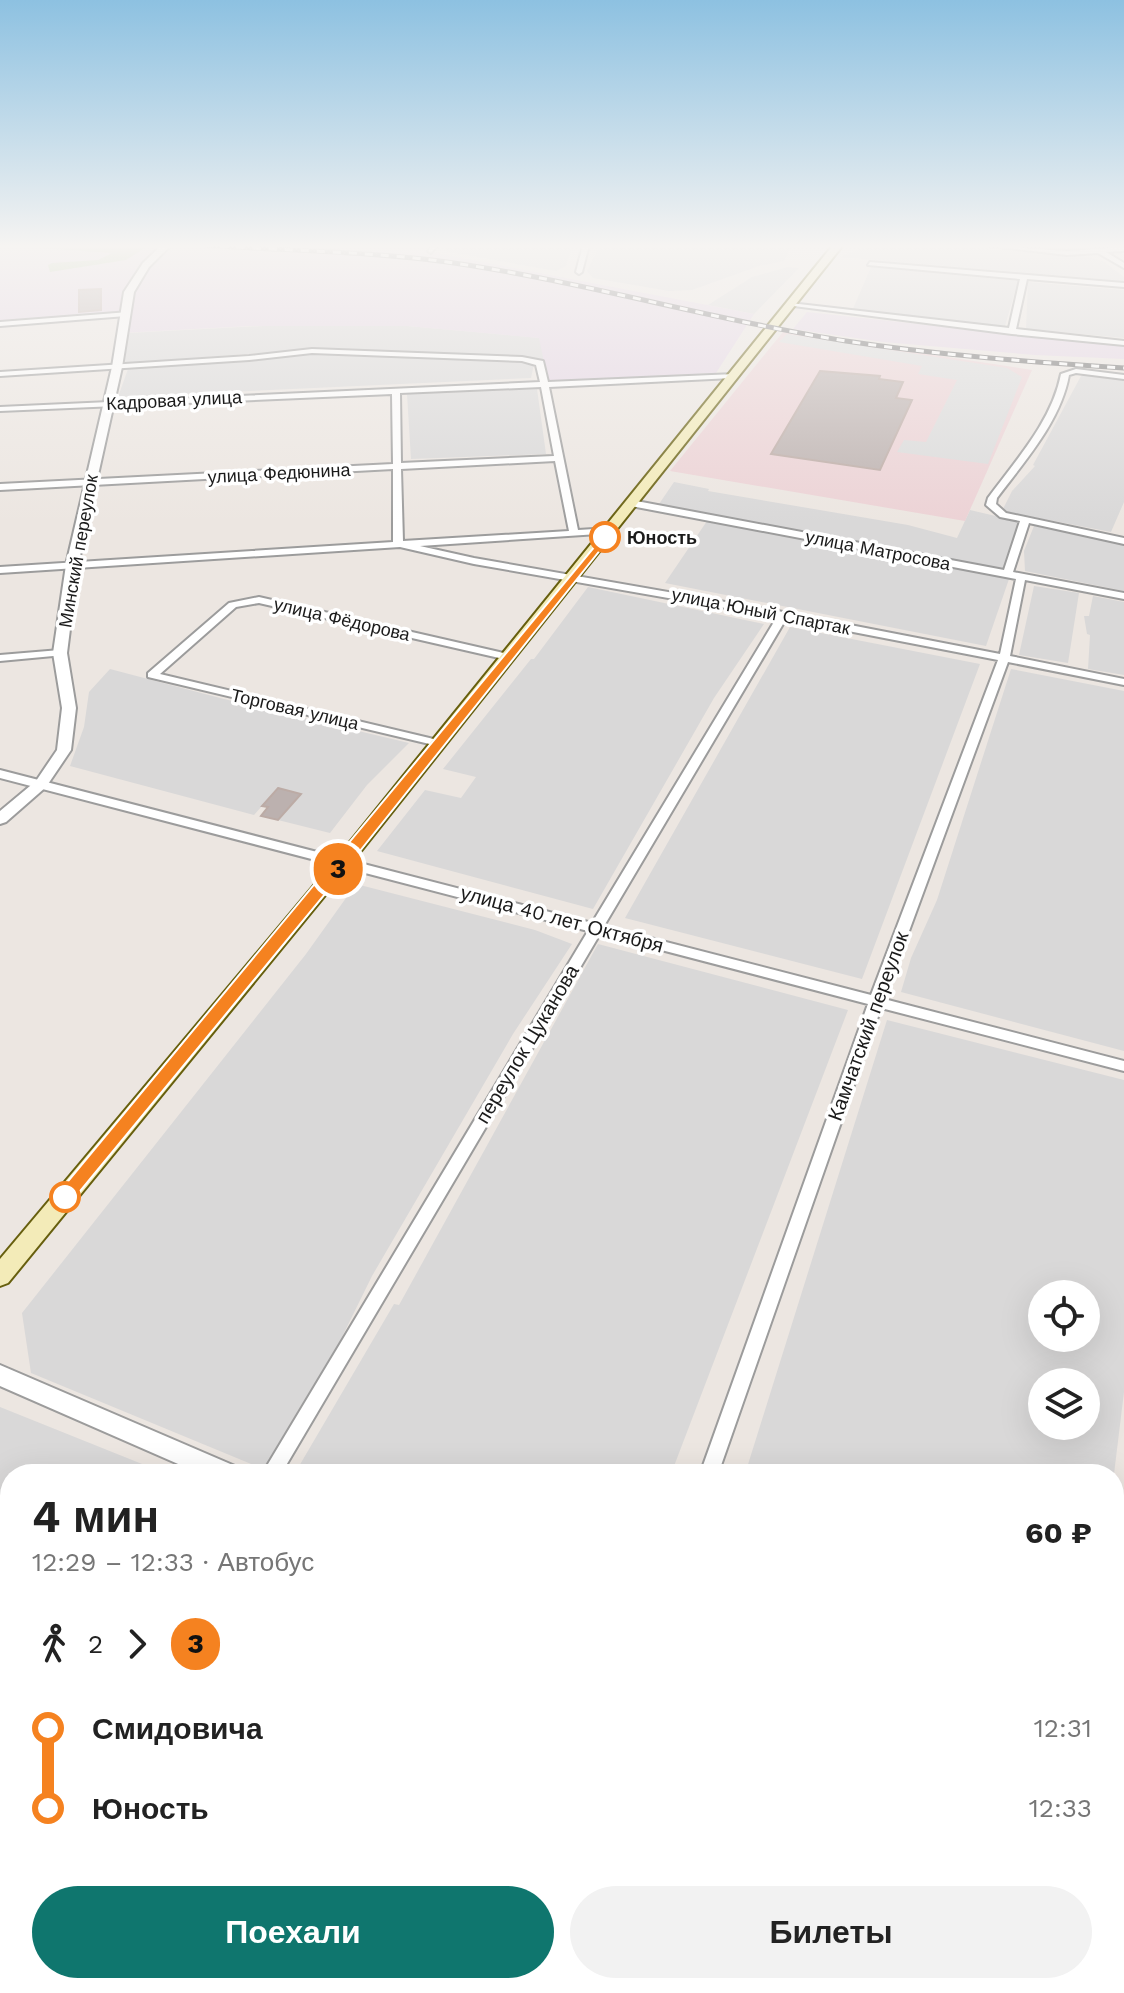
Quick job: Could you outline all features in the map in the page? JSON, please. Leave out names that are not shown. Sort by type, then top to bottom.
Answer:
[{"type":"main road","points":[[0,1276],[343,862],[763,338]]},
{"type":"street","name":"Минский переулок","points":[[0,819],[41,784],[64,750],[69,708],[60,653],[72,565],[122,338]]},
{"type":"street","points":[[1073,338],[1124,343]]},
{"type":"street","points":[[0,374],[336,350],[522,359],[540,363],[574,533]]},
{"type":"street","points":[[1124,377],[1070,371],[1065,374],[1062,393],[1022,460],[993,498],[994,510],[1025,521],[1124,541]]},
{"type":"street","name":"Кадровая улица","points":[[0,409],[732,376]]},
{"type":"street","points":[[396,390],[398,544]]},
{"type":"street","name":"улица Федюнина","points":[[0,487],[557,458]]},
{"type":"street","name":"улица Матросова","points":[[631,503],[1124,596]]},
{"type":"street","name":"Камчатский переулок","points":[[713,1464],[876,1001],[1004,659],[1014,576],[1025,521]]},
{"type":"street","name":"улица Юный Спартак","points":[[0,570],[610,531]]},
{"type":"street","name":"улица Юный Спартак","points":[[398,544],[474,561],[783,615],[1124,682]]},
{"type":"street","name":"улица Фёдорова","points":[[152,675],[233,605],[259,600],[508,657]]},
{"type":"street","name":"переулок Цуканова","points":[[277,1464],[783,615]]},
{"type":"street","points":[[0,658],[60,653]]},
{"type":"street","name":"Торговая улица","points":[[152,675],[438,743]]},
{"type":"street","name":"улица 40 лет Октября","points":[[0,774],[1124,1066]]},
{"type":"street","points":[[0,1375],[204,1464]]},
{"type":"shaded area","points":[[127,338],[540,338],[544,359],[328,348],[125,363]]},
{"type":"shaded area","points":[[539,338],[739,338],[716,373],[548,381]]},
{"type":"shaded area","points":[[778,338],[822,338],[1032,370],[965,521],[670,471]]},
{"type":"shaded area","points":[[783,338],[813,338],[1007,368],[1022,377],[988,464],[897,452],[904,440],[926,442],[957,380],[918,374],[922,366],[779,342]]},
{"type":"shaded area","points":[[855,338],[1049,338],[1124,346],[1124,359],[1035,355]]},
{"type":"shaded area","points":[[311,354],[534,364],[531,378],[118,397],[128,369]]},
{"type":"shaded area","points":[[1081,376],[1124,380],[1124,502],[1111,532],[1002,511],[1012,491],[1035,466]]},
{"type":"shaded area","points":[[537,389],[546,454],[411,459],[407,394]]},
{"type":"shaded area","points":[[674,482],[708,491],[908,525],[957,538],[970,510],[1021,522],[1004,570],[659,504]]},
{"type":"shaded area","points":[[707,521],[1009,579],[986,646],[665,583]]},
{"type":"shaded area","points":[[1034,526],[1124,544],[1124,591],[1025,571],[1024,551]]},
{"type":"shaded area","points":[[1034,586],[1079,593],[1068,663],[1019,655]]},
{"type":"shaded area","points":[[588,587],[764,624],[714,698],[593,909],[377,851],[425,790],[461,798],[476,777],[443,769],[534,659]]},
{"type":"shaded area","points":[[1093,596],[1124,602],[1124,675],[1088,669],[1090,635],[1087,634],[1084,616],[1089,616]]},
{"type":"shaded area","points":[[790,627],[980,664],[862,979],[625,918]]},
{"type":"shaded area","points":[[110,669],[409,743],[367,785],[330,833],[278,820],[300,794],[278,788],[254,815],[70,766],[84,727],[89,692]]},
{"type":"shaded area","points":[[1011,669],[1124,691],[1124,1051],[901,992],[911,958],[937,900]]},
{"type":"shaded area","points":[[356,884],[535,930],[572,944],[513,1034],[372,1276],[340,1341],[266,1464],[251,1464],[31,1373],[22,1313],[306,954]]},
{"type":"shaded area","points":[[598,944],[848,1010],[675,1464],[300,1464],[394,1304],[399,1305]]},
{"type":"shaded area","points":[[887,1020],[1124,1080],[1124,1392],[1115,1464],[748,1464]]},
{"type":"shaded area","points":[[0,1407],[142,1464],[0,1464]]},
{"type":"building","points":[[820,371],[880,376],[879,379],[903,382],[896,398],[912,400],[880,470],[771,454]]},
{"type":"building","points":[[278,788],[301,794],[278,820],[261,816],[268,807],[262,806]]},
{"type":"railway","points":[[829,338],[985,358],[1124,368]]},
{"type":"bus line","name":"3","points":[[65,1197],[343,862],[605,537]]},
{"type":"place","name":"Юность","points":[[605,537]]}]
